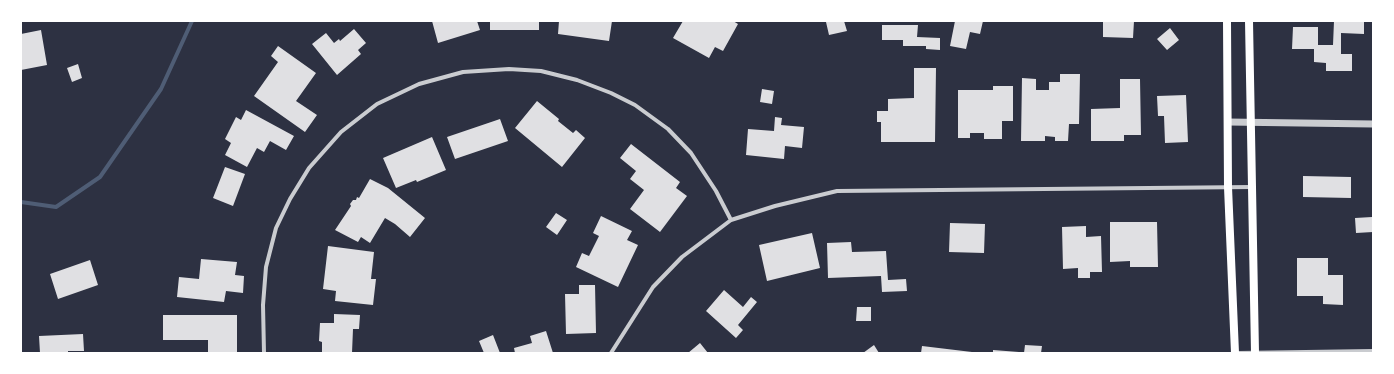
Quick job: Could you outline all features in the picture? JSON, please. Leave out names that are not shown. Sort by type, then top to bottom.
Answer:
[{"type":"main road","points":[[1227,21],[1228,187],[1236,353]]},
{"type":"main road","points":[[1249,21],[1255,352]]},
{"type":"street","points":[[264,353],[263,305],[266,267],[276,228],[290,200],[309,168],[341,132],[377,104],[419,84],[463,72],[510,69],[541,71],[576,80],[610,93],[635,105],[661,125],[691,153],[716,191],[731,220]]},
{"type":"street","points":[[1228,122],[1373,124]]},
{"type":"street","points":[[612,353],[653,287],[682,257],[731,220],[775,206],[837,191],[1252,187]]},
{"type":"street","points":[[1236,353],[1373,351]]},
{"type":"building","points":[[432,21],[477,21],[480,30],[438,43]]},
{"type":"building","points":[[490,21],[539,21],[539,30],[490,30]]},
{"type":"building","points":[[559,21],[612,21],[609,41],[558,34]]},
{"type":"building","points":[[683,21],[733,21],[738,24],[723,51],[715,47],[709,58],[673,38]]},
{"type":"building","points":[[844,21],[847,31],[829,35],[826,22]]},
{"type":"building","points":[[955,21],[983,21],[980,34],[970,32],[966,49],[950,46]]},
{"type":"building","points":[[1103,21],[1134,21],[1133,38],[1103,37]]},
{"type":"building","points":[[1334,21],[1364,21],[1364,34],[1341,33],[1341,54],[1352,54],[1352,71],[1326,71],[1326,63],[1314,62],[1314,49],[1292,49],[1293,27],[1318,27],[1318,45],[1333,45]]},
{"type":"building","points":[[882,25],[918,25],[917,37],[940,38],[940,50],[926,49],[926,46],[903,46],[903,40],[882,40]]},
{"type":"building","points":[[1170,28],[1179,40],[1167,50],[1157,39]]},
{"type":"building","points":[[354,29],[366,43],[358,50],[361,54],[337,75],[312,44],[326,33],[334,43],[339,39],[340,41]]},
{"type":"building","points":[[41,30],[47,65],[21,70],[21,34]]},
{"type":"building","points":[[278,46],[316,73],[296,101],[317,115],[305,132],[254,96],[278,62],[271,56]]},
{"type":"building","points":[[78,64],[82,78],[72,82],[67,68]]},
{"type":"building","points":[[914,68],[936,68],[935,142],[881,142],[881,122],[877,122],[877,111],[888,111],[888,99],[914,98]]},
{"type":"building","points":[[1060,74],[1080,74],[1079,124],[1069,124],[1068,141],[1055,141],[1055,137],[1045,136],[1045,141],[1021,141],[1022,78],[1036,79],[1036,90],[1049,90],[1049,82],[1060,82]]},
{"type":"building","points":[[1120,79],[1140,79],[1141,135],[1124,135],[1124,141],[1091,141],[1091,109],[1120,108]]},
{"type":"building","points":[[993,86],[1013,86],[1013,121],[1002,121],[1002,139],[984,139],[984,133],[970,133],[970,138],[958,138],[958,90],[993,90]]},
{"type":"building","points":[[762,89],[774,91],[772,104],[760,102]]},
{"type":"building","points":[[1186,95],[1188,142],[1165,143],[1164,116],[1158,116],[1157,96]]},
{"type":"building","points":[[537,101],[573,133],[576,130],[585,138],[562,167],[515,128]]},
{"type":"building","points":[[246,110],[294,136],[286,150],[270,141],[264,152],[257,148],[247,167],[225,155],[231,143],[225,139],[236,117],[241,120]]},
{"type":"building","points":[[775,117],[782,118],[781,125],[804,127],[802,148],[785,146],[784,159],[746,155],[748,129],[774,131]]},
{"type":"building","points":[[500,119],[508,141],[455,159],[447,137]]},
{"type":"building","points":[[432,137],[446,170],[417,182],[416,180],[396,188],[383,158]]},
{"type":"building","points":[[631,144],[680,182],[676,188],[687,196],[660,232],[630,209],[644,190],[630,179],[636,171],[620,158]]},
{"type":"building","points":[[225,167],[245,174],[233,206],[213,198]]},
{"type":"building","points":[[1303,176],[1351,177],[1351,198],[1303,197]]},
{"type":"building","points":[[370,179],[388,188],[425,218],[410,237],[395,224],[385,218],[370,243],[361,237],[358,242],[335,230],[351,206],[350,204],[353,200],[356,200],[357,197],[359,198]]},
{"type":"building","points":[[556,213],[567,220],[557,235],[546,227]]},
{"type":"building","points":[[601,216],[632,231],[627,240],[638,245],[618,287],[576,267],[582,253],[589,256],[599,236],[593,233]]},
{"type":"building","points":[[1372,217],[1373,232],[1356,233],[1355,218]]},
{"type":"building","points":[[1110,222],[1157,222],[1158,267],[1130,267],[1130,261],[1110,262]]},
{"type":"building","points":[[950,223],[985,224],[984,253],[949,252]]},
{"type":"building","points":[[1086,226],[1086,237],[1101,236],[1102,272],[1090,272],[1090,278],[1078,278],[1078,268],[1063,269],[1062,227]]},
{"type":"building","points":[[812,233],[820,268],[767,281],[759,245]]},
{"type":"building","points":[[851,242],[852,252],[886,251],[888,280],[906,279],[907,291],[882,292],[881,276],[828,278],[827,243]]},
{"type":"building","points":[[328,246],[374,252],[371,279],[376,279],[373,305],[335,301],[336,291],[323,289]]},
{"type":"building","points":[[1297,258],[1328,258],[1328,275],[1343,275],[1343,305],[1323,304],[1323,296],[1297,296]]},
{"type":"building","points":[[201,259],[237,262],[235,275],[244,276],[243,293],[226,291],[224,302],[177,297],[179,277],[199,279]]},
{"type":"building","points":[[90,260],[98,285],[58,299],[50,274]]},
{"type":"building","points":[[579,285],[595,285],[596,333],[566,334],[565,294],[579,294]]},
{"type":"building","points":[[724,290],[743,307],[751,297],[757,302],[738,325],[743,330],[736,338],[706,311]]},
{"type":"building","points":[[857,307],[871,307],[871,321],[856,321]]},
{"type":"building","points":[[334,314],[360,315],[359,329],[353,329],[352,353],[322,353],[322,342],[319,341],[320,323],[334,323]]},
{"type":"building","points":[[163,315],[237,315],[237,353],[208,353],[208,340],[163,340]]},
{"type":"building","points":[[546,331],[553,353],[515,353],[514,348],[532,343],[530,336]]},
{"type":"building","points":[[83,334],[84,351],[68,351],[68,353],[40,353],[39,336]]},
{"type":"building","points":[[493,335],[500,353],[484,353],[479,341]]},
{"type":"building","points":[[700,343],[708,353],[688,353]]},
{"type":"building","points":[[874,345],[879,353],[863,353]]},
{"type":"building","points":[[1025,345],[1042,346],[1041,353],[1024,353]]},
{"type":"building","points":[[922,346],[972,352],[972,353],[921,353]]},
{"type":"building","points":[[993,350],[1019,352],[1019,353],[993,353]]},
{"type":"waterway","points":[[21,202],[56,207],[100,177],[161,89],[192,21]]}]
